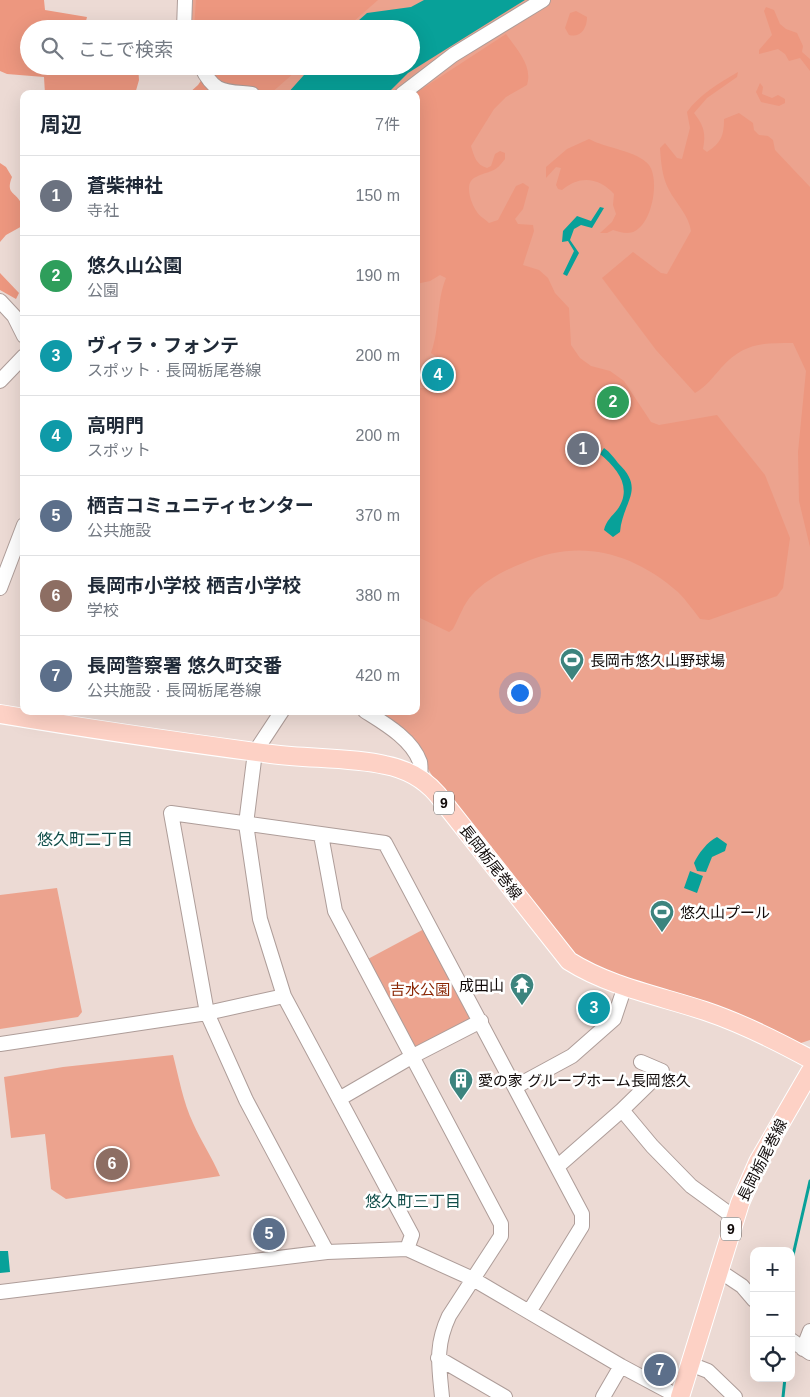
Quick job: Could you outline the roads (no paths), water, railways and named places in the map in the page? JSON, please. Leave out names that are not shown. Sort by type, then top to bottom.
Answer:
[{"type":"main road","name":"長岡栃尾巻線","points":[[0,714],[126,735],[255,752],[383,764],[421,778],[437,794],[569,961],[583,970],[625,986],[707,1012],[810,1059]]},
{"type":"main road","name":"長岡栃尾巻線","points":[[680,1397],[735,1218],[758,1162],[810,1072]]},
{"type":"street","points":[[184,20],[185,0]]},
{"type":"street","points":[[406,90],[453,55],[543,0]]},
{"type":"street","points":[[205,75],[218,90]]},
{"type":"street","points":[[0,301],[14,316],[20,328]]},
{"type":"street","points":[[0,381],[20,360]]},
{"type":"street","points":[[0,588],[20,535]]},
{"type":"street","points":[[279,715],[255,752],[246,824],[260,919],[284,996],[412,1234],[407,1248]]},
{"type":"street","points":[[371,715],[395,732],[410,747],[420,762],[421,778]]},
{"type":"street","points":[[327,1252],[246,1100],[208,1013],[171,812],[385,843],[582,1214],[582,1226],[529,1312]]},
{"type":"street","points":[[321,835],[335,911],[501,1224],[501,1236],[443,1328],[438,1358],[442,1397]]},
{"type":"street","points":[[514,1087],[572,1056],[614,1019],[625,986]]},
{"type":"street","points":[[0,1044],[208,1013],[284,996]]},
{"type":"street","points":[[339,1098],[413,1056],[481,1021]]},
{"type":"street","points":[[557,1167],[622,1110],[662,1071],[641,1062]]},
{"type":"street","points":[[622,1110],[652,1146],[691,1186],[735,1218]]},
{"type":"street","points":[[0,1292],[327,1252],[407,1248],[473,1279],[621,1366],[680,1397]]},
{"type":"street","points":[[718,1270],[742,1286],[750,1295]]},
{"type":"street","points":[[795,1343],[806,1351],[810,1331]]},
{"type":"street","points":[[438,1358],[505,1397]]},
{"type":"street","points":[[690,1364],[708,1371],[735,1397]]},
{"type":"street","points":[[603,1397],[621,1366]]},
{"type":"water","points":[[424,0],[525,0],[420,66],[420,20],[359,20],[367,13],[411,7]]},
{"type":"water","points":[[304,75],[406,75],[391,90],[291,90]]},
{"type":"water","points":[[600,207],[604,208],[592,228],[581,225],[574,229],[570,240],[579,253],[567,276],[563,274],[574,251],[568,241],[562,242],[563,231],[577,216],[591,221]]},
{"type":"water","points":[[604,448],[626,472],[631,481],[632,488],[620,532],[613,537],[604,530],[608,521],[622,502],[624,494],[618,473],[600,454]]},
{"type":"water","points":[[717,837],[727,844],[725,851],[712,857],[706,872],[697,871],[694,863],[696,859],[707,845]]},
{"type":"water","points":[[690,871],[703,876],[697,893],[684,888]]},
{"type":"water","points":[[0,1251],[8,1251],[10,1272],[0,1273]]},
{"type":"waterway","points":[[795,1247],[810,1181]]},
{"type":"waterway","points":[[783,1397],[785,1382]]},
{"type":"place","name":"高明門","points":[[438,375]]},
{"type":"place","name":"悠久山公園","points":[[613,402]]},
{"type":"place","name":"蒼柴神社","points":[[583,449]]},
{"type":"place","name":"長岡市悠久山野球場","points":[[572,681]]},
{"type":"place","name":"悠久山プール","points":[[662,933]]},
{"type":"place","name":"成田山","points":[[522,1006]]},
{"type":"place","name":"ヴィラ・フォンテ","points":[[594,1008]]},
{"type":"place","name":"愛の家 グループホーム長岡悠久","points":[[461,1101]]},
{"type":"place","name":"長岡市小学校 栖吉小学校","points":[[112,1164]]},
{"type":"place","name":"栖吉コミュニティセンター","points":[[269,1234]]},
{"type":"place","name":"長岡警察署 悠久町交番","points":[[660,1370]]},
{"type":"district","name":"悠久町二丁目","points":[[85,839]]},
{"type":"district","name":"悠久町三丁目","points":[[413,1201]]},
{"type":"park label","name":"吉水公園","points":[[420,989]]}]
